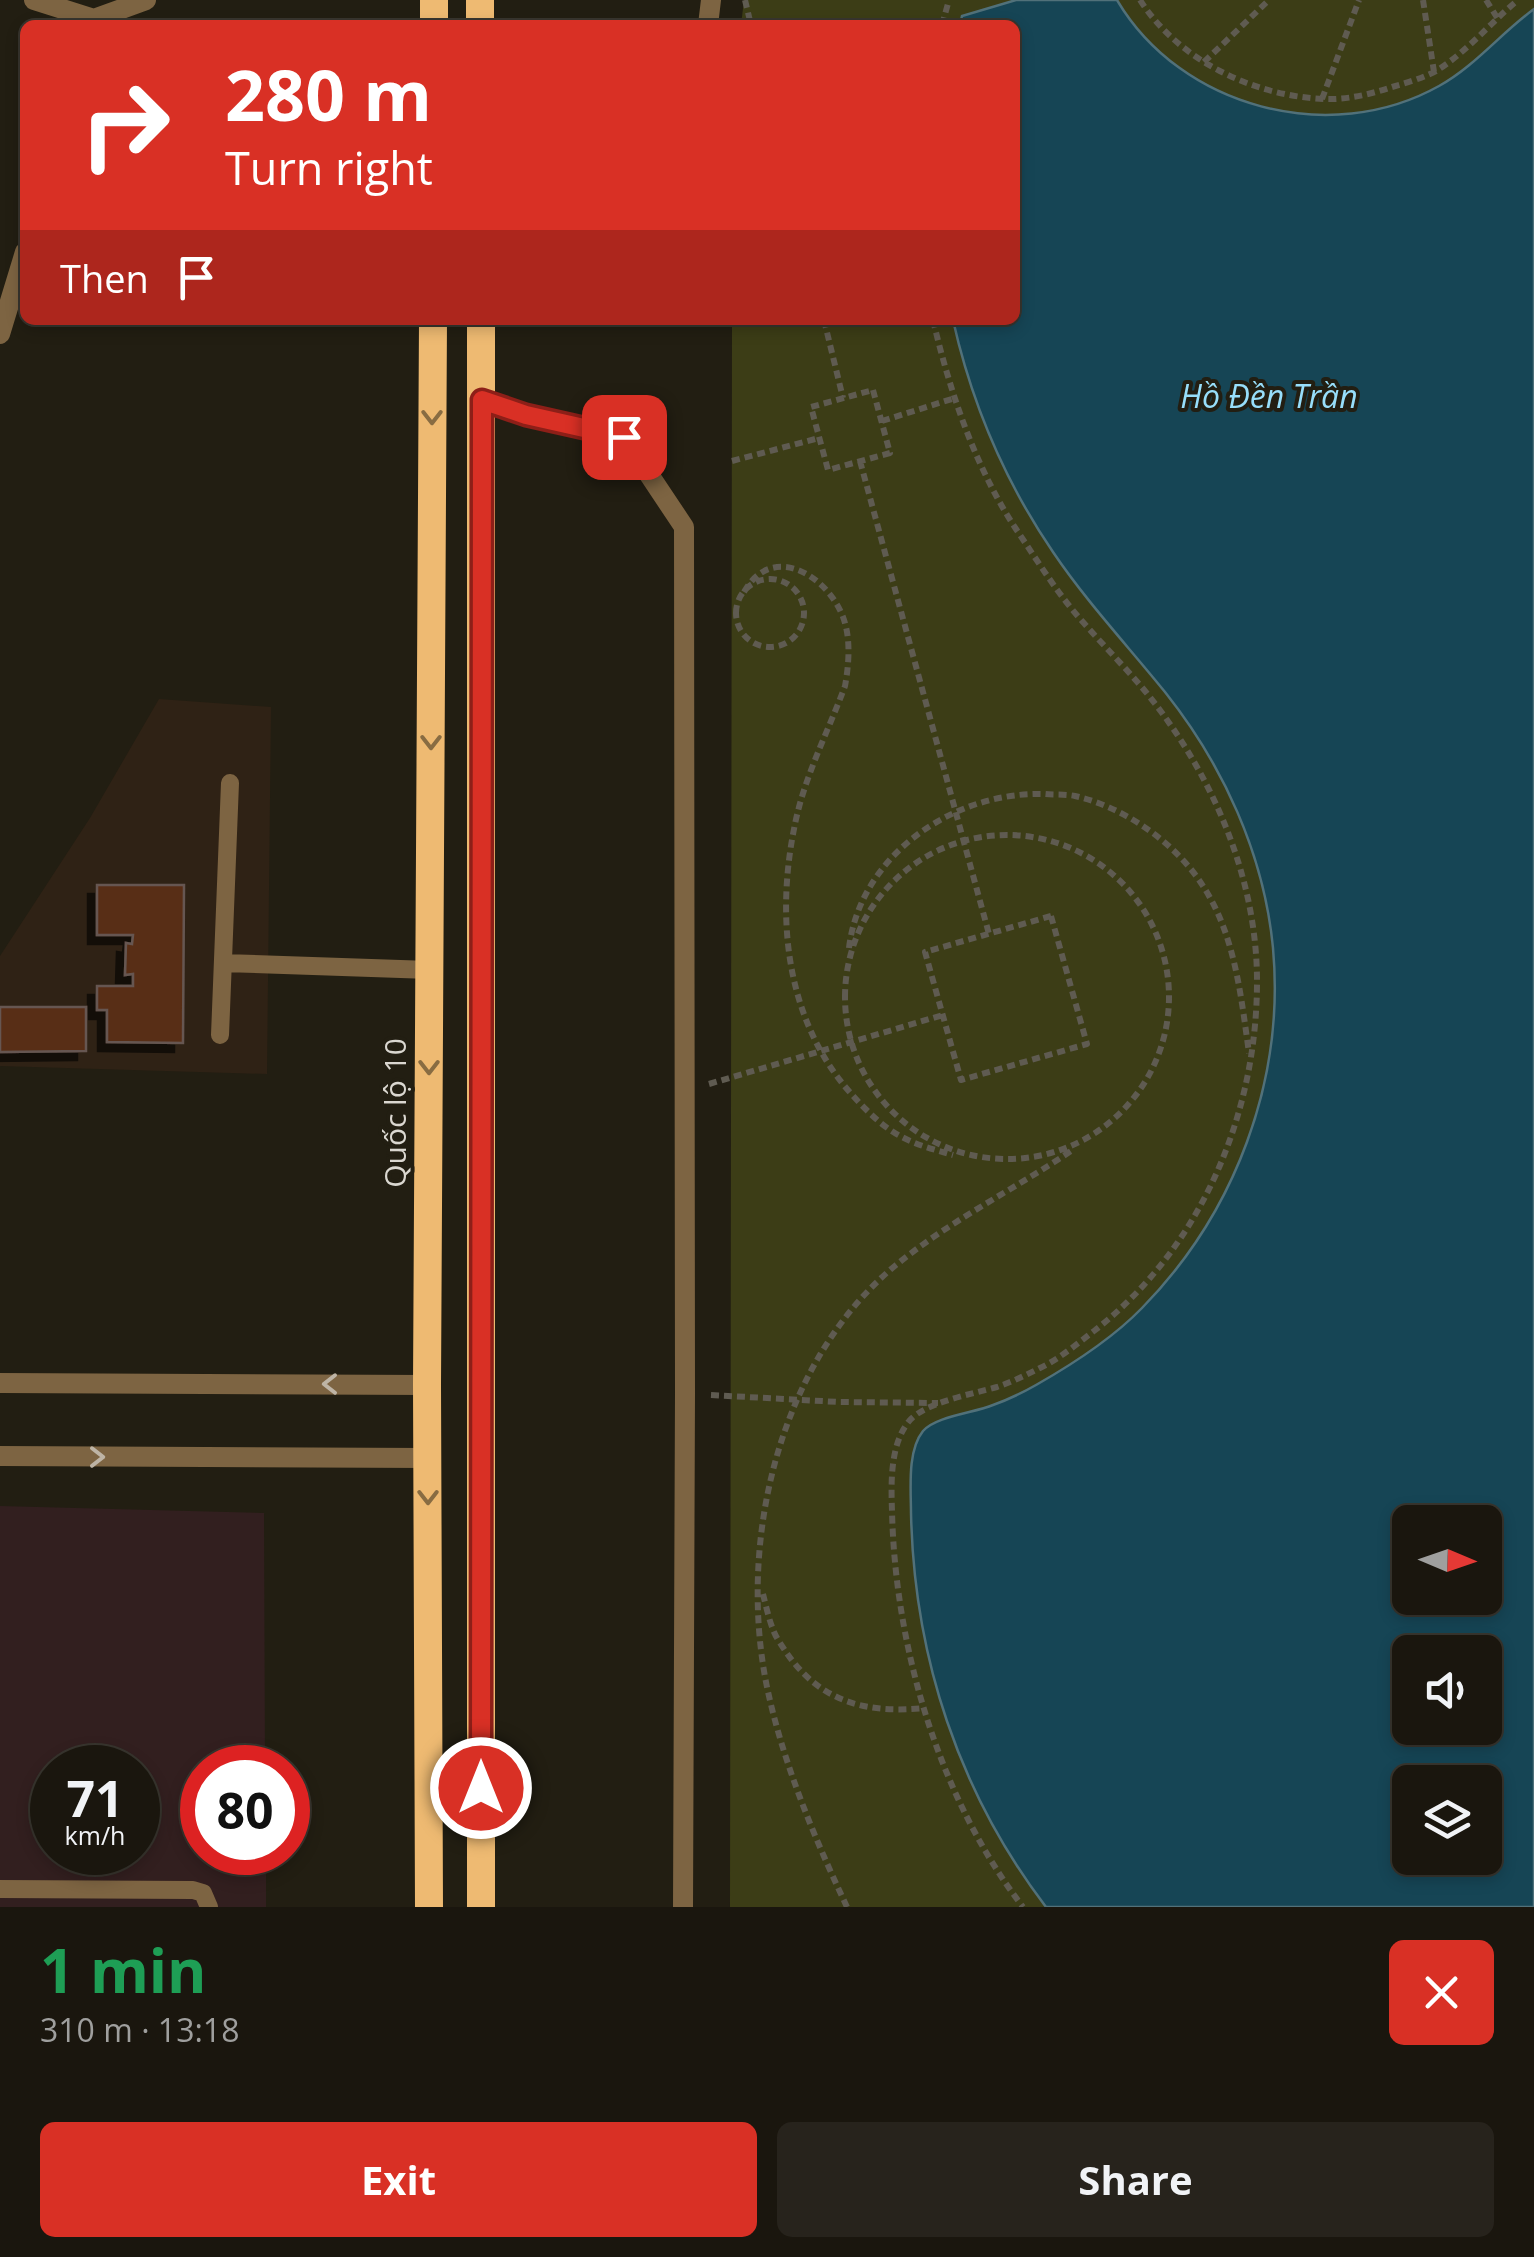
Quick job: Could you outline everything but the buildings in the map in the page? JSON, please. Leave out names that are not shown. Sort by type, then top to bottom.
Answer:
[{"type":"highway","name":"Quốc lộ 10","points":[[429,1907],[427,1384],[433,325]]},
{"type":"highway","points":[[481,1907],[482,325]]},
{"type":"street","points":[[34,0],[89,20]]},
{"type":"street","points":[[99,20],[146,0]]},
{"type":"street","points":[[0,334],[20,268]]},
{"type":"street","points":[[482,400],[526,415],[624,437],[684,527],[683,1907]]},
{"type":"street","points":[[0,1383],[427,1384]]},
{"type":"street","points":[[0,1456],[428,1458]]},
{"type":"lane","points":[[220,1035],[230,783]]},
{"type":"lane","points":[[223,964],[430,970]]},
{"type":"lane","points":[[0,1889],[193,1890],[203,1892],[210,1907]]},
{"type":"path","points":[[1140,0],[1173,38],[1204,62],[1250,86],[1322,99],[1366,95],[1434,72],[1518,0]]},
{"type":"path","points":[[1204,62],[1269,0]]},
{"type":"path","points":[[1322,99],[1359,0]]},
{"type":"path","points":[[1423,0],[1434,72]]},
{"type":"path","points":[[1486,0],[1498,19]]},
{"type":"path","points":[[825,325],[843,398]]},
{"type":"path","points":[[934,325],[955,398],[985,473],[1012,524],[1078,617],[1146,692],[1174,730],[1226,823],[1243,875],[1258,982],[1250,1059],[1235,1128],[1196,1215],[1170,1254],[1116,1314],[1045,1366],[914,1416],[901,1432],[894,1458],[893,1542],[898,1595],[924,1708],[936,1748],[965,1810],[986,1851],[1023,1907]]},
{"type":"path","points":[[873,390],[882,420],[890,453],[828,470],[810,407],[873,390]]},
{"type":"path","points":[[882,420],[955,398]]},
{"type":"path","points":[[732,461],[819,438]]},
{"type":"path","points":[[860,461],[989,934]]},
{"type":"path","points":[[744,592],[762,580],[773,580],[793,588],[804,608],[800,630],[784,644],[774,647],[752,642],[738,624],[738,602],[751,579],[768,567],[780,566],[817,580],[830,592],[845,622],[848,638],[845,686],[800,802],[786,901],[792,979],[809,1030],[829,1066],[879,1122],[925,1148],[957,1156],[1028,1160],[1065,1150],[1098,1132]]},
{"type":"path","points":[[990,1160],[953,1152],[919,1135],[890,1111],[867,1080],[851,1042],[845,1008],[852,923],[872,884],[899,850],[933,822],[986,800],[1029,794],[1072,796],[1108,806],[1142,826],[1174,853],[1202,884],[1220,920],[1237,972],[1250,1059]]},
{"type":"path","points":[[847,970],[857,934],[876,902],[901,874],[932,852],[963,840],[1004,834],[1041,838],[1077,850],[1109,870],[1135,897],[1154,929],[1166,965],[1169,1003],[1163,1041],[1149,1076],[1127,1107],[1037,1174],[970,1213],[896,1265],[839,1324],[796,1400],[779,1446],[766,1501],[759,1558],[759,1625],[766,1685],[783,1750],[847,1907]]},
{"type":"path","points":[[1051,916],[1087,1044],[961,1080],[943,1015],[925,952],[1051,916]]},
{"type":"path","points":[[683,1091],[943,1015]]},
{"type":"path","points":[[686,1393],[944,1403]]},
{"type":"path","points":[[760,1583],[775,1636],[796,1668],[825,1692],[856,1706],[896,1711],[924,1708]]},
{"type":"shaded area","points":[[744,0],[1534,0],[1534,1907],[730,1907],[732,325],[1020,325],[1020,20],[742,20]]},
{"type":"shaded area","points":[[159,699],[271,707],[267,1074],[0,1066],[0,956],[90,818]]},
{"type":"shaded area","points":[[0,1506],[264,1513],[265,1745],[180,1745],[180,1875],[266,1875],[266,1907],[0,1907]]},
{"type":"water","name":"Hồ Đền Trần","points":[[1016,0],[1117,0],[1145,37],[1179,68],[1218,91],[1261,106],[1306,114],[1352,113],[1396,104],[1439,86],[1534,9],[1534,1907],[1046,1907],[989,1818],[947,1721],[932,1671],[914,1567],[911,1482],[918,1439],[937,1422],[1009,1399],[1078,1360],[1142,1308],[1175,1271],[1227,1187],[1247,1142],[1271,1047],[1275,998],[1273,948],[1260,879],[1222,780],[1186,720],[1079,588],[1035,525],[980,412],[954,325],[1020,325],[1020,20],[961,20],[962,16]]},
{"type":"route","points":[[481,1788],[482,400],[526,415],[624,437]]}]
